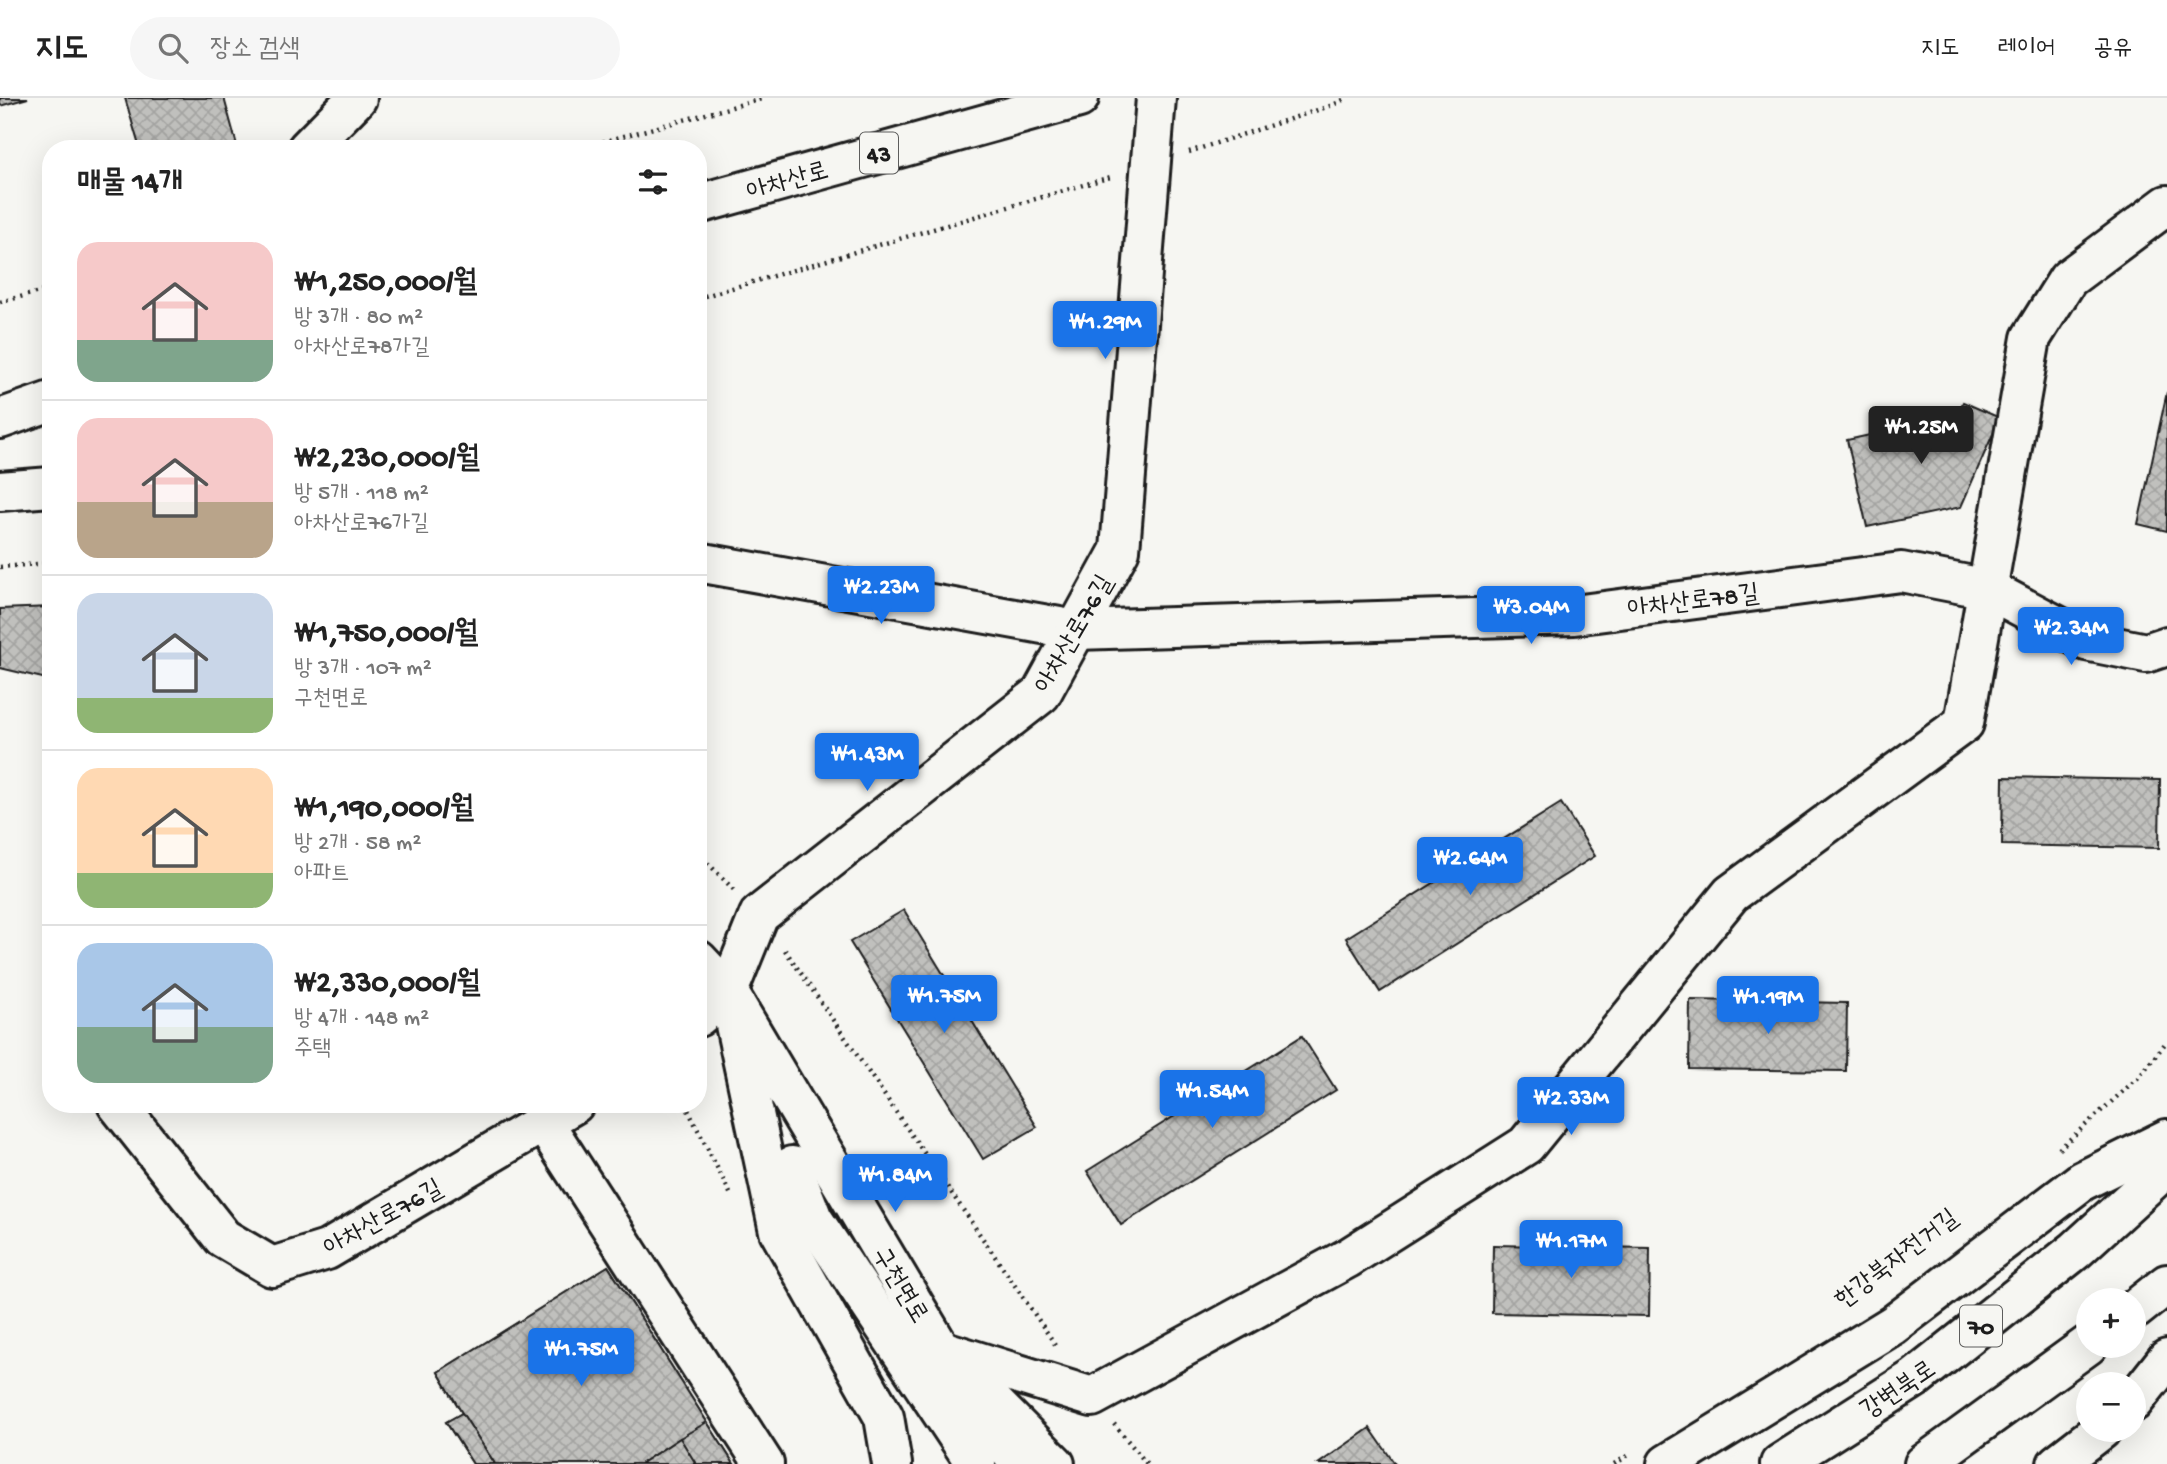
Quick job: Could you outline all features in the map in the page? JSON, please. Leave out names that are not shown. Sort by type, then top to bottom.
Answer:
[{"type":"main road","points":[[316,140],[357,98]]},
{"type":"main road","name":"아차산로76길","points":[[707,1010],[728,992],[759,915],[1041,694],[1119,551],[1156,98]]},
{"type":"main road","name":"아차산로","points":[[707,201],[1062,100]]},
{"type":"main road","points":[[941,1350],[1092,1397],[1348,1258],[1526,1145],[1731,894],[1964,723],[2031,338],[2068,279],[2167,205]]},
{"type":"main road","points":[[0,419],[42,404]]},
{"type":"main road","points":[[0,491],[42,488]]},
{"type":"main road","name":"아차산로78길","points":[[707,564],[1076,630],[1574,615],[1901,572],[1988,589],[2086,642],[2147,653],[2167,646]]},
{"type":"main road","name":"구천면로","points":[[707,970],[728,992],[941,1350],[1018,1464]]},
{"type":"main road","points":[[728,992],[779,1231],[884,1417],[892,1464]]},
{"type":"main road","name":"아차산로76길","points":[[124,1113],[223,1238],[272,1267],[327,1251],[559,1114]]},
{"type":"main road","points":[[559,1114],[764,1464]]},
{"type":"main road","points":[[1652,1457],[1892,1325],[2082,1181],[2167,1139]]},
{"type":"main road","points":[[792,1166],[813,1219],[976,1464]]},
{"type":"main road","name":"강변북로","points":[[1780,1464],[1915,1378],[2076,1250],[2167,1167]]},
{"type":"main road","points":[[2146,1300],[2167,1283]]},
{"type":"main road","points":[[941,1350],[1055,1464]]},
{"type":"main road","points":[[1924,1464],[2076,1354]]},
{"type":"main road","points":[[2146,1386],[2167,1359]]},
{"type":"main road","points":[[2057,1464],[2085,1442]]},
{"type":"path","points":[[609,140],[765,98]]},
{"type":"path","points":[[707,295],[1151,165],[1347,98]]},
{"type":"path","points":[[0,302],[42,291]]},
{"type":"path","points":[[0,567],[42,565]]},
{"type":"path","points":[[707,862],[759,915],[1061,1352]]},
{"type":"path","points":[[2058,1150],[2140,1076],[2167,1041]]},
{"type":"path","points":[[690,1113],[733,1199]]},
{"type":"path","points":[[1092,1397],[1147,1464]]},
{"type":"path","points":[[1614,1464],[1652,1457]]},
{"type":"pier","points":[[2167,1124],[2167,1396],[2146,1420],[2146,1372],[2076,1372],[2076,1429],[2020,1464],[1728,1464],[1763,1432],[1904,1332]]},
{"type":"pier","points":[[2076,1432],[2076,1442],[2126,1442],[2098,1464],[2035,1464]]},
{"type":"building","points":[[0,98],[28,98],[0,106]]},
{"type":"building","points":[[125,98],[224,98],[236,140],[137,140]]},
{"type":"building","points":[[2167,392],[2167,531],[2138,524]]},
{"type":"building","points":[[1963,402],[2000,418],[1961,507],[1867,527],[1847,440],[1957,416]]},
{"type":"building","points":[[42,607],[42,678],[0,668],[0,609]]},
{"type":"building","points":[[2003,777],[2160,780],[2159,848],[2002,845]]},
{"type":"building","points":[[1561,803],[1595,856],[1380,992],[1346,938]]},
{"type":"building","points":[[904,910],[1037,1127],[983,1159],[850,942]]},
{"type":"building","points":[[1690,1000],[1847,1003],[1846,1071],[1689,1069]]},
{"type":"building","points":[[1302,1036],[1336,1090],[1121,1225],[1087,1171]]},
{"type":"building","points":[[1493,1245],[1650,1248],[1649,1316],[1492,1313]]},
{"type":"building","points":[[608,1266],[707,1422],[680,1438],[696,1464],[473,1464],[446,1422],[462,1413],[438,1372]]},
{"type":"building","points":[[608,1266],[734,1464],[495,1464],[462,1413],[438,1372]]},
{"type":"building","points":[[462,1413],[495,1464],[473,1464],[446,1422]]},
{"type":"building","points":[[707,1422],[734,1464],[640,1464],[680,1438]]},
{"type":"building","points":[[1370,1428],[1395,1464],[1318,1464]]},
{"type":"building","points":[[680,1438],[696,1464],[640,1464]]}]
